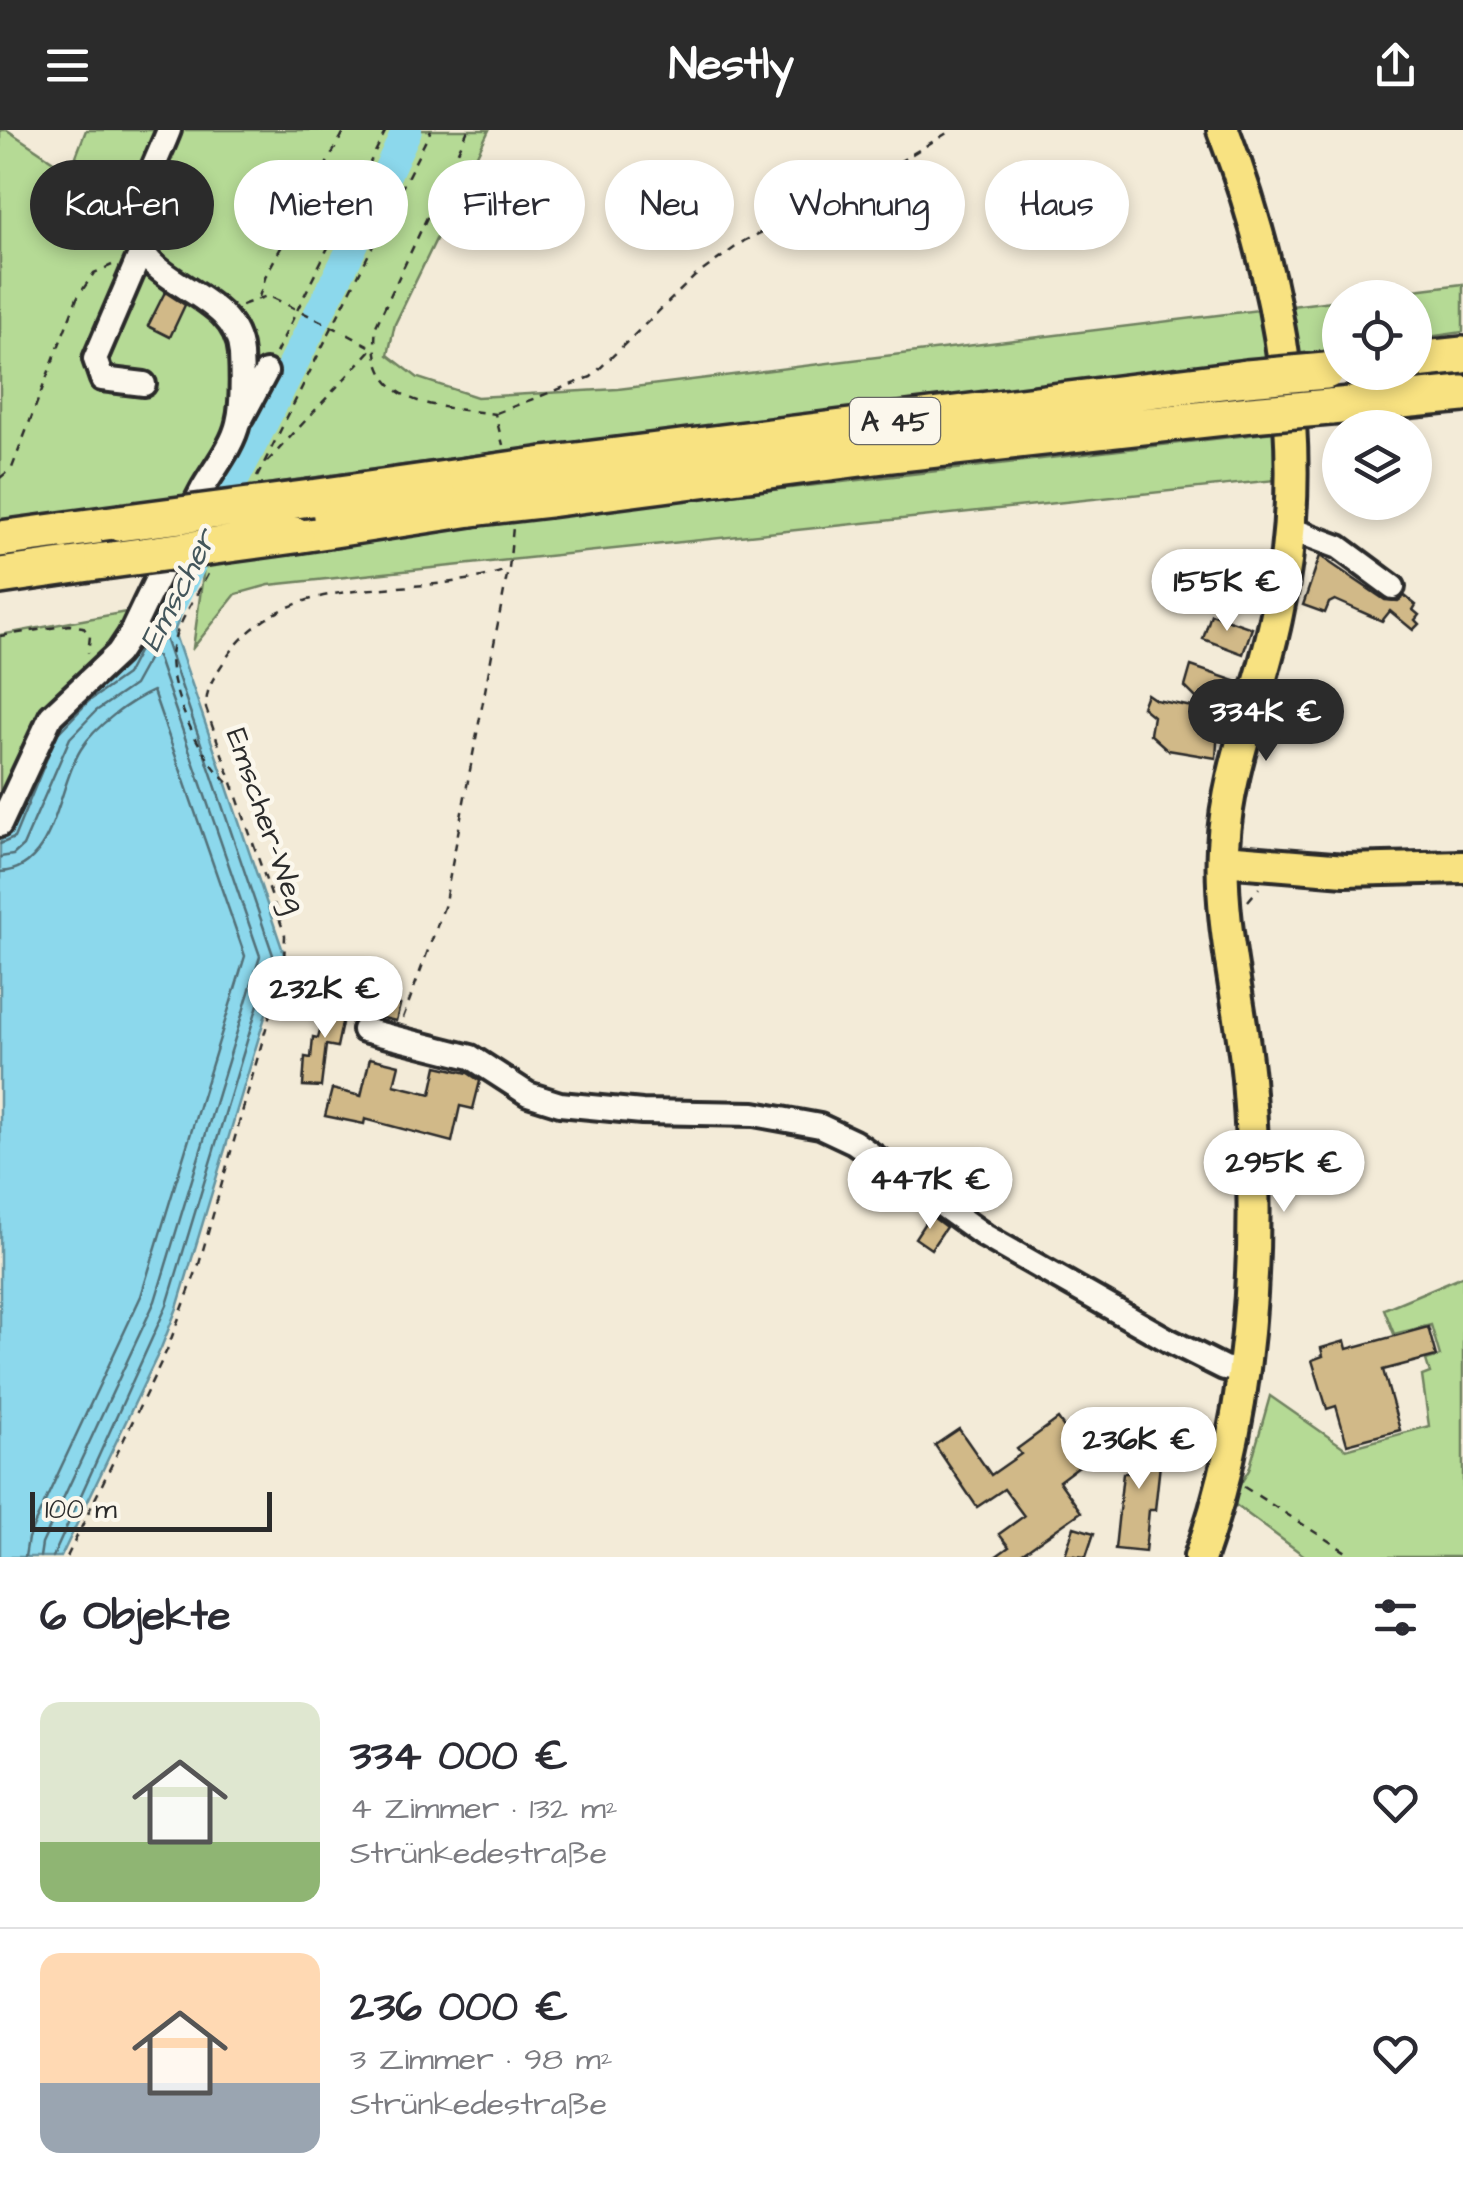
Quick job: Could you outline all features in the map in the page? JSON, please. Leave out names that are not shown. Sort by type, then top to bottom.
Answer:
[{"type":"highway","points":[[1432,358],[1463,355]]},
{"type":"highway","name":"A 45","points":[[0,539],[312,498],[469,492],[1247,378],[1322,371]]},
{"type":"highway","name":"A 45","points":[[547,482],[903,452],[1463,394]]},
{"type":"highway","name":"A 45","points":[[0,576],[295,535],[469,492]]},
{"type":"main road","points":[[1200,1557],[1224,1481],[1242,1372],[1254,1215],[1248,1078],[1227,927],[1223,860],[1234,766],[1277,617],[1288,528],[1289,412],[1280,331],[1250,202],[1223,130]]},
{"type":"main road","points":[[1223,860],[1345,870],[1463,867]]},
{"type":"lane","points":[[144,384],[102,379],[95,360],[140,252],[136,218],[169,130]]},
{"type":"lane","points":[[140,252],[227,318],[241,352],[238,423]]},
{"type":"lane","points":[[0,825],[50,716],[118,653],[130,635],[266,372]]},
{"type":"lane","points":[[1288,528],[1339,547],[1392,587]]},
{"type":"lane","points":[[364,1030],[470,1057],[528,1094],[560,1104],[642,1112],[754,1114],[820,1126],[854,1142],[985,1236],[1168,1340],[1224,1368],[1242,1372]]},
{"type":"path","points":[[259,300],[266,276],[345,130]]},
{"type":"path","points":[[266,372],[386,130]]},
{"type":"path","points":[[254,485],[431,130]]},
{"type":"path","points":[[468,130],[376,326],[374,348],[376,368],[400,393],[422,403],[495,414],[591,377],[694,276],[744,241],[879,174],[952,130]]},
{"type":"path","points":[[0,478],[12,468],[77,298],[94,273],[140,252]]},
{"type":"path","points":[[232,302],[244,306],[274,298],[374,348]]},
{"type":"path","points":[[262,467],[374,348]]},
{"type":"path","points":[[495,414],[504,451]]},
{"type":"path","points":[[399,1039],[406,1003],[444,907],[509,568],[513,521]]},
{"type":"path","name":"Emscher-Weg","points":[[67,1557],[166,1350],[199,1264],[284,964],[286,936],[206,708],[206,690],[231,650],[258,622],[279,608],[327,595],[480,579],[509,568]]},
{"type":"path","points":[[209,573],[173,643],[172,660],[181,700],[202,749],[218,777],[236,789]]},
{"type":"path","points":[[0,636],[69,625],[83,627],[90,636],[88,654]]},
{"type":"path","points":[[1224,1481],[1254,1490],[1354,1557]]},
{"type":"green space","points":[[0,130],[7,130],[52,160],[30,160],[30,250],[214,250],[214,160],[75,160],[86,130],[489,130],[474,160],[428,160],[431,250],[395,324],[388,355],[418,378],[477,397],[618,389],[1322,302],[1322,351],[504,451],[231,489],[294,361],[226,491],[0,524]]},
{"type":"green space","points":[[1463,284],[1463,332],[1432,337],[1432,288]]},
{"type":"green space","points":[[1274,432],[1276,480],[269,585],[236,594],[193,648],[204,567],[540,517]]},
{"type":"green space","points":[[137,610],[121,635],[72,688],[48,701],[0,809],[0,635]]},
{"type":"green space","points":[[1463,1276],[1463,1557],[1306,1557],[1230,1501],[1249,1470],[1270,1396],[1346,1449],[1429,1426],[1422,1376],[1430,1373],[1426,1360],[1440,1356],[1431,1325],[1394,1334],[1384,1309]]},
{"type":"water","points":[[198,570],[174,632],[284,954],[177,1308],[161,1348],[61,1557],[0,1557],[0,843],[43,740],[82,693],[119,669],[167,575]]},
{"type":"building","points":[[165,292],[185,305],[170,337],[148,326]]},
{"type":"building","points":[[1320,556],[1385,600],[1398,601],[1405,596],[1416,605],[1413,610],[1419,615],[1415,620],[1419,624],[1413,630],[1390,611],[1382,621],[1335,600],[1325,613],[1303,605]]},
{"type":"building","points":[[1211,614],[1252,628],[1243,654],[1203,639]]},
{"type":"building","points":[[1191,666],[1235,681],[1218,728],[1216,758],[1168,750],[1150,734],[1153,716],[1142,707],[1147,694],[1156,700],[1208,710],[1185,687]]},
{"type":"building","points":[[349,993],[400,1005],[396,1021],[345,1009]]},
{"type":"building","points":[[329,994],[347,999],[337,1047],[326,1045],[321,1087],[303,1086],[305,1057],[311,1058],[313,1037],[318,1038]]},
{"type":"building","points":[[370,1058],[399,1065],[394,1085],[431,1094],[437,1066],[468,1073],[480,1081],[473,1109],[460,1106],[452,1142],[365,1119],[364,1124],[325,1116],[332,1089],[361,1096]]},
{"type":"building","points":[[930,1215],[946,1227],[931,1249],[915,1238]]},
{"type":"building","points":[[1428,1327],[1436,1356],[1383,1370],[1400,1430],[1347,1444],[1336,1406],[1327,1409],[1312,1360],[1323,1356],[1321,1348],[1345,1341],[1347,1349]]},
{"type":"building","points":[[1058,1419],[1087,1460],[1059,1481],[1081,1512],[1017,1557],[995,1557],[1009,1547],[999,1534],[1024,1516],[1004,1489],[977,1507],[935,1445],[959,1429],[991,1475],[1021,1454],[1017,1449]]},
{"type":"building","points":[[1132,1434],[1163,1437],[1155,1510],[1149,1510],[1145,1552],[1115,1549],[1123,1473],[1128,1473]]},
{"type":"building","points":[[1074,1527],[1094,1533],[1086,1557],[1065,1555]]},
{"type":"waterway","name":"Emscher","points":[[170,606],[347,258],[407,130]]}]
